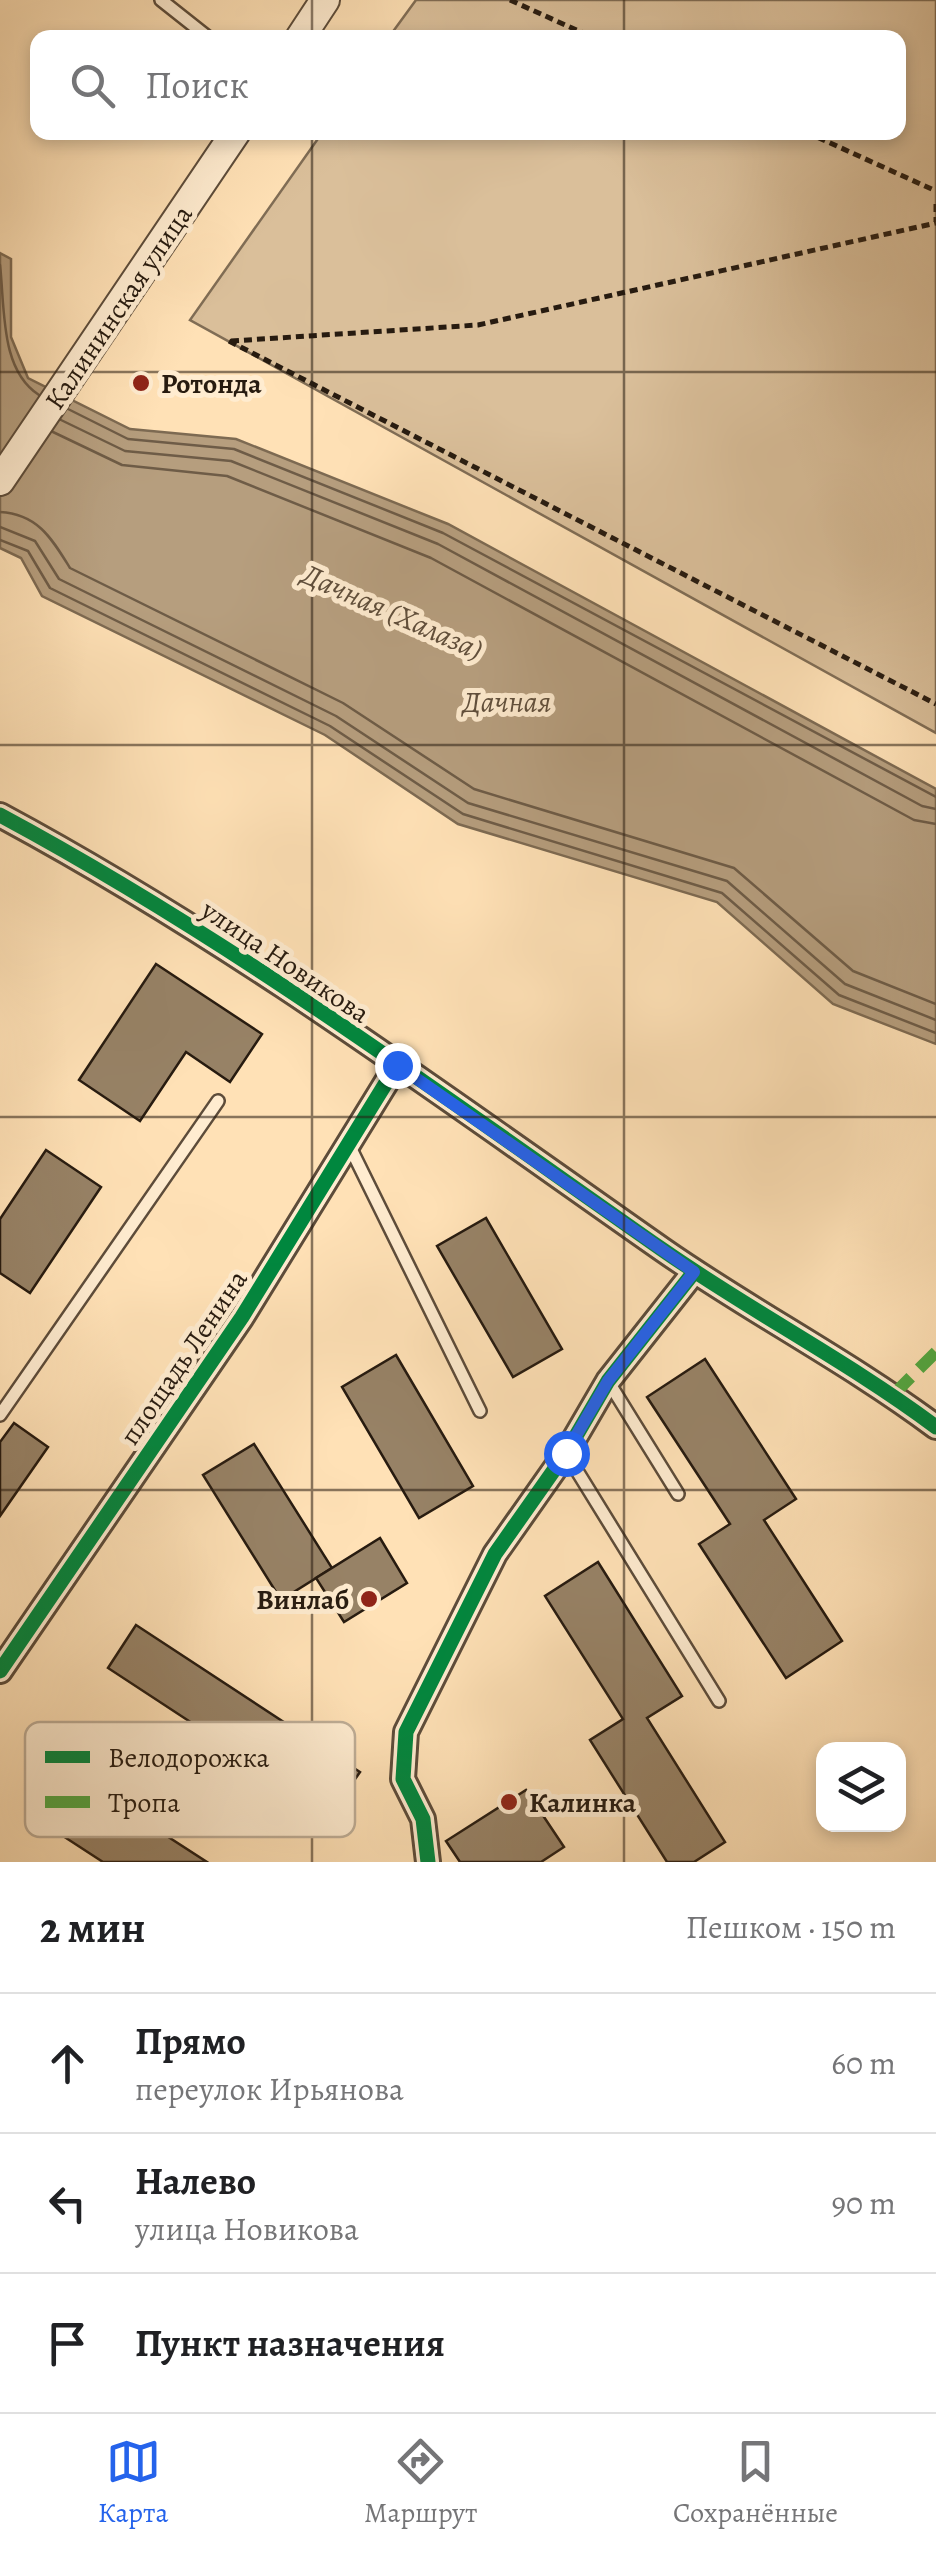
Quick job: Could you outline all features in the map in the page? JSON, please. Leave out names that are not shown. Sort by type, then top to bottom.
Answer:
[{"type":"street","points":[[305,30],[324,0]]},
{"type":"street","name":"Калининская улица","points":[[0,481],[231,140]]},
{"type":"street","name":"улица Новикова","points":[[0,815],[114,876],[397,1065],[694,1272],[893,1395],[936,1427]]},
{"type":"street","name":"площадь Ленина","points":[[0,1671],[242,1318],[397,1065]]},
{"type":"street","points":[[428,1862],[423,1819],[404,1779],[406,1732],[495,1554],[566,1453],[608,1381],[694,1272]]},
{"type":"lane","points":[[161,0],[199,30]]},
{"type":"lane","points":[[0,1415],[218,1100]]},
{"type":"lane","points":[[349,1145],[480,1411]]},
{"type":"lane","points":[[608,1381],[678,1494]]},
{"type":"lane","points":[[566,1453],[719,1701]]},
{"type":"path","points":[[510,0],[576,30]]},
{"type":"path","points":[[824,140],[936,191]]},
{"type":"path","points":[[936,204],[936,222],[478,325],[229,342],[936,704]]},
{"type":"shaded area","points":[[416,0],[936,0],[936,733],[190,320],[317,140],[906,140],[906,30],[394,30]]},
{"type":"water","name":"Дачная","points":[[0,253],[11,259],[11,337],[28,378],[130,429],[236,439],[448,524],[936,789],[936,1044],[833,1004],[717,902],[458,824],[325,735],[42,596],[21,558],[0,548]]},
{"type":"building","points":[[156,964],[262,1034],[230,1082],[186,1052],[140,1121],[79,1080]]},
{"type":"building","points":[[46,1150],[101,1187],[30,1293],[0,1273],[0,1219]]},
{"type":"building","points":[[486,1218],[562,1349],[513,1377],[437,1246]]},
{"type":"building","points":[[396,1355],[473,1486],[419,1518],[342,1387]]},
{"type":"building","points":[[705,1359],[796,1499],[764,1520],[842,1641],[786,1678],[699,1544],[730,1524],[647,1397]]},
{"type":"building","points":[[14,1423],[48,1447],[0,1516],[0,1442]]},
{"type":"building","points":[[254,1444],[332,1568],[281,1600],[203,1475]]},
{"type":"building","points":[[380,1538],[407,1583],[344,1622],[316,1578]]},
{"type":"building","points":[[598,1562],[682,1696],[647,1718],[725,1842],[694,1862],[667,1862],[590,1740],[623,1719],[545,1596]]},
{"type":"building","points":[[136,1625],[284,1722],[190,1722],[108,1668]]},
{"type":"building","points":[[526,1790],[564,1847],[541,1862],[460,1862],[446,1841]]},
{"type":"building","points":[[64,1837],[168,1837],[207,1862],[103,1862]]},
{"type":"marked path","points":[[893,1395],[936,1352]]},
{"type":"cycle path","points":[[0,815],[87,863],[255,968],[663,1250],[936,1427]]},
{"type":"cycle path","points":[[0,1671],[242,1317],[397,1065]]},
{"type":"cycle path","points":[[428,1862],[423,1819],[403,1779],[406,1732],[495,1554],[566,1453],[608,1381],[694,1272]]},
{"type":"place","name":"Ротонда","points":[[141,383]]},
{"type":"place","name":"Винлаб","points":[[369,1599]]},
{"type":"place","name":"Калинка","points":[[509,1802]]},
{"type":"route","points":[[397,1065],[694,1272],[608,1381],[566,1453]]},
{"type":"water label","name":"Дачная (Халаза)","points":[[393,612]]}]
